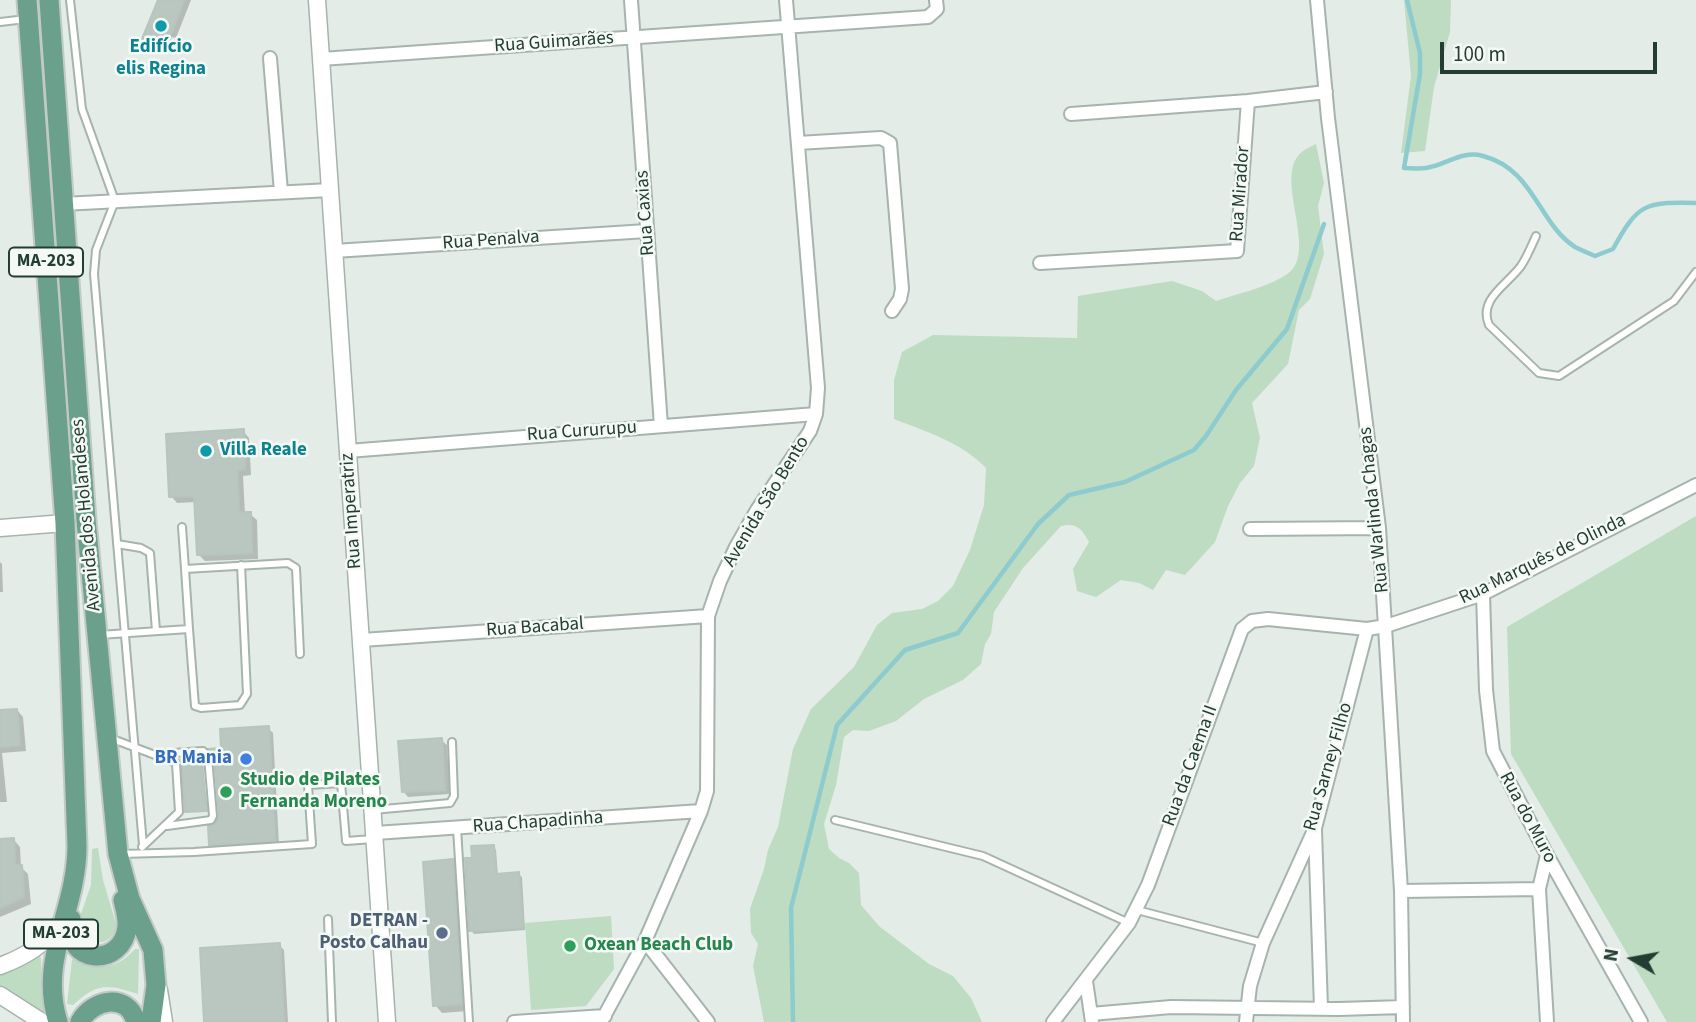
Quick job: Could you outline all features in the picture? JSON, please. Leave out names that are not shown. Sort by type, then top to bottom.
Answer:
[{"type":"main road","name":"Avenida dos Holandeses","points":[[49,0],[86,520],[107,737],[127,853],[127,891],[151,942],[156,966],[156,996],[151,1022]]},
{"type":"main road","name":"Avenida dos Holandeses","points":[[28,9],[65,523],[76,846],[75,880],[51,973],[58,1022]]},
{"type":"main road","points":[[76,846],[78,887],[70,937],[78,949],[92,956],[102,956],[114,951],[126,934],[127,920],[121,891],[127,853]]},
{"type":"main road","points":[[79,1022],[93,1006],[114,1002],[131,1009],[136,1022]]},
{"type":"street","name":"Rua Imperatriz","points":[[317,0],[387,1022]]},
{"type":"street","name":"Rua Caxias","points":[[631,0],[661,426]]},
{"type":"street","name":"Avenida São Bento","points":[[604,1020],[645,942],[707,791],[708,616],[720,581],[757,510],[810,432],[816,414],[818,388],[786,0]]},
{"type":"street","name":"Rua Guimarães","points":[[321,59],[928,18],[937,9],[936,0]]},
{"type":"street","name":"Rua Warlinda Chagas","points":[[1317,0],[1379,528],[1401,891],[1403,1022]]},
{"type":"street","points":[[270,58],[281,192]]},
{"type":"street","points":[[1071,114],[1248,101],[1326,92]]},
{"type":"street","name":"Rua Mirador","points":[[1040,263],[1237,251],[1248,101]]},
{"type":"street","points":[[798,143],[881,138],[890,143],[902,289],[900,299],[892,311]]},
{"type":"street","points":[[63,204],[330,190]]},
{"type":"street","name":"Rua Penalva","points":[[334,251],[647,232]]},
{"type":"street","name":"Rua Cururupu","points":[[348,451],[816,414]]},
{"type":"street","name":"Rua Marquês de Olinda","points":[[1386,626],[1483,594],[1696,485]]},
{"type":"street","points":[[0,528],[65,523]]},
{"type":"street","points":[[1250,529],[1379,528]]},
{"type":"street","name":"Rua do Muro","points":[[1483,594],[1487,702],[1493,751],[1547,855],[1641,1022]]},
{"type":"street","name":"Rua Bacabal","points":[[362,640],[708,616]]},
{"type":"street","name":"Rua da Caema II","points":[[1054,1022],[1129,922],[1148,885],[1242,628],[1252,621],[1268,619],[1367,629],[1386,626]]},
{"type":"street","name":"Rua Sarney Filho","points":[[1245,1022],[1246,1006],[1263,943],[1315,828],[1367,629]]},
{"type":"street","name":"Rua Chapadinha","points":[[375,836],[701,811]]},
{"type":"street","points":[[1315,828],[1321,1008]]},
{"type":"street","points":[[1547,855],[1539,888],[1547,1022]]},
{"type":"street","points":[[1401,891],[1539,888]]},
{"type":"street","points":[[0,965],[25,956],[41,945],[67,913]]},
{"type":"street","points":[[645,942],[708,1022]]},
{"type":"street","points":[[156,966],[164,1022]]},
{"type":"street","points":[[1086,981],[1091,1018],[1171,1007],[1321,1008],[1340,1015],[1403,1007]]},
{"type":"street","points":[[0,995],[42,1022]]},
{"type":"street","points":[[514,1022],[604,1020]]},
{"type":"lane","points":[[70,0],[82,109],[115,201],[96,250],[94,274],[144,845]]},
{"type":"lane","points":[[0,22],[28,9]]},
{"type":"lane","points":[[1535,236],[1519,268],[1487,305],[1485,315],[1489,325],[1499,335],[1539,373],[1549,376],[1559,376],[1674,301],[1696,272]]},
{"type":"lane","points":[[182,527],[195,706],[201,708],[240,705],[247,694],[241,565]]},
{"type":"lane","points":[[117,544],[141,548],[150,553],[156,631]]},
{"type":"lane","points":[[185,569],[288,563],[295,565],[300,653]]},
{"type":"lane","points":[[97,635],[189,629]]},
{"type":"lane","points":[[107,737],[176,763],[179,812],[144,845],[127,853]]},
{"type":"lane","points":[[373,810],[450,803],[454,796],[452,743]]},
{"type":"lane","points":[[154,754],[202,751],[208,757],[213,816],[211,820],[165,826]]},
{"type":"lane","points":[[127,853],[194,852],[312,844],[308,785],[341,783],[346,841],[375,836]]},
{"type":"lane","points":[[835,820],[983,856],[1129,922]]},
{"type":"lane","points":[[457,828],[469,1022]]},
{"type":"lane","points":[[1136,910],[1263,943]]},
{"type":"lane","points":[[328,919],[332,1022]]},
{"type":"green space","points":[[1404,0],[1451,0],[1450,32],[1434,87],[1425,151],[1401,153],[1411,76]]},
{"type":"green space","points":[[1316,144],[1324,183],[1318,206],[1324,254],[1310,299],[1299,310],[1288,364],[1252,403],[1260,438],[1254,466],[1240,483],[1228,506],[1215,542],[1185,575],[1166,570],[1153,590],[1139,583],[1121,580],[1096,597],[1077,591],[1073,569],[1089,542],[1078,528],[1071,525],[1061,526],[1023,568],[994,612],[991,634],[985,644],[981,664],[963,680],[924,699],[896,721],[869,731],[853,730],[844,737],[836,785],[824,824],[829,849],[859,873],[861,905],[880,927],[929,964],[953,976],[971,998],[982,1022],[764,1022],[753,966],[758,944],[751,933],[750,909],[778,827],[793,749],[811,709],[854,667],[877,625],[892,613],[922,609],[938,601],[953,586],[970,550],[984,505],[986,468],[955,444],[894,419],[894,380],[902,352],[933,335],[1077,338],[1078,296],[1172,281],[1202,291],[1216,301],[1276,281],[1291,271],[1297,260],[1299,247],[1291,181],[1293,167],[1299,154]]},
{"type":"green space","points":[[1696,516],[1696,1022],[1667,1022],[1511,754],[1507,627]]},
{"type":"green space","points":[[98,848],[103,880],[117,927],[110,938],[95,943],[90,942],[80,930],[80,917],[91,885],[92,849]]},
{"type":"green space","name":"Oxean Beach Club","points":[[611,916],[614,969],[586,1006],[531,1010],[525,923]]},
{"type":"green space","points":[[135,949],[139,949],[138,994],[103,987],[89,992],[73,1005],[67,1004],[72,960],[75,958],[92,966],[107,966],[122,961]]},
{"type":"green space","points":[[37,956],[41,959],[42,997],[49,1019],[0,990],[0,973]]},
{"type":"building","name":"Edifício elis Regina","points":[[158,0],[184,0],[171,34],[167,33],[162,44],[142,39]]},
{"type":"building","name":"Villa Reale","points":[[244,429],[245,469],[237,470],[239,512],[251,512],[252,553],[197,555],[194,496],[169,497],[166,434]]},
{"type":"building","points":[[17,709],[20,745],[0,747],[0,710]]},
{"type":"building","points":[[269,726],[275,841],[209,845],[208,826],[215,824],[219,816],[214,757],[208,749],[221,748],[220,729]]},
{"type":"building","points":[[442,738],[445,790],[402,792],[398,741]]},
{"type":"building","points":[[200,757],[207,811],[185,812],[181,758]]},
{"type":"building","points":[[14,838],[15,865],[22,865],[24,897],[0,908],[0,839]]},
{"type":"building","points":[[494,845],[496,874],[519,872],[523,928],[469,931],[465,858],[472,858],[471,846]]},
{"type":"building","name":"DETRAN - Posto Calhau","points":[[453,859],[462,1004],[433,1006],[423,862]]},
{"type":"building","points":[[280,943],[284,1022],[204,1022],[200,948]]},
{"type":"waterway","points":[[1407,0],[1420,53],[1420,74],[1404,168],[1426,168],[1468,155],[1483,156],[1500,163],[1514,172],[1525,184],[1563,237],[1575,247],[1595,256],[1613,249],[1629,222],[1645,208],[1665,203],[1696,203]]},
{"type":"waterway","points":[[793,1022],[791,908],[837,725],[905,650],[958,633],[1038,524],[1069,495],[1125,482],[1194,450],[1236,390],[1287,329],[1324,224]]},
{"type":"place","name":"Edifício elis Regina","points":[[161,26]]},
{"type":"place","name":"Villa Reale","points":[[206,451]]},
{"type":"place","name":"BR Mania","points":[[246,759]]},
{"type":"place","name":"Studio de Pilates Fernanda Moreno","points":[[226,792]]},
{"type":"place","name":"DETRAN - Posto Calhau","points":[[442,933]]},
{"type":"place","name":"Oxean Beach Club","points":[[570,946]]}]
